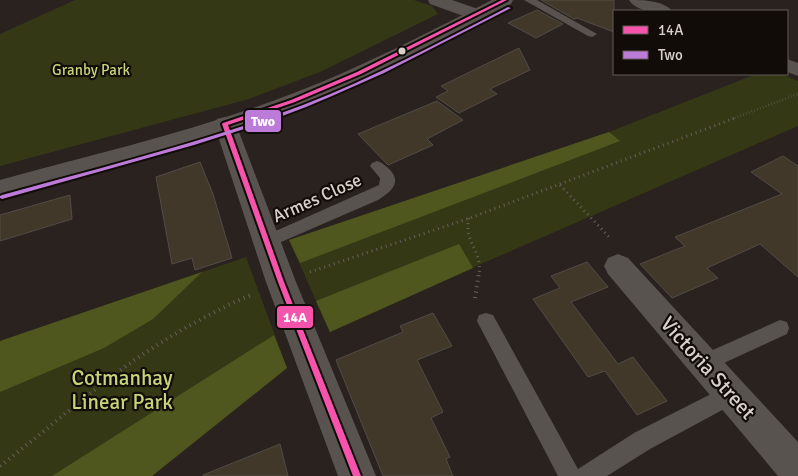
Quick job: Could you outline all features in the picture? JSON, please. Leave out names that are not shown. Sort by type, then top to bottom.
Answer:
[{"type":"street","points":[[436,0],[475,14]]},
{"type":"street","points":[[0,189],[225,124],[335,85],[505,0]]},
{"type":"street","points":[[638,0],[661,10]]},
{"type":"street","points":[[225,124],[266,242],[357,476]]},
{"type":"street","name":"Victoria Street","points":[[618,266],[798,470]]},
{"type":"lane","points":[[529,0],[592,34]]},
{"type":"lane","name":"Armes Close","points":[[266,242],[373,196],[385,189],[388,183],[387,176],[377,166]]},
{"type":"lane","points":[[486,321],[570,476]]},
{"type":"lane","points":[[704,363],[780,328]]},
{"type":"lane","points":[[587,476],[642,441],[732,394]]},
{"type":"path","points":[[0,466],[35,440],[110,378],[165,339],[227,305],[281,282],[470,218],[560,185],[798,94]]},
{"type":"path","points":[[560,185],[632,261],[618,266]]},
{"type":"path","points":[[470,218],[466,229],[481,264],[475,299],[486,321]]},
{"type":"green space","name":"Granby Park","points":[[75,0],[414,0],[432,6],[438,14],[320,72],[249,99],[0,166],[0,34]]},
{"type":"green space","points":[[753,75],[784,75],[798,81],[798,126],[330,332],[289,240],[609,132]]},
{"type":"green space","points":[[609,132],[620,141],[300,263],[289,240]]},
{"type":"green space","points":[[459,244],[473,268],[330,332],[316,301]]},
{"type":"green space","name":"Cotmanhay Linear Park","points":[[246,257],[287,368],[152,476],[0,476],[0,341]]},
{"type":"green space","points":[[202,272],[153,319],[104,348],[0,392],[0,341]]},
{"type":"green space","points":[[274,335],[287,368],[152,476],[52,476]]},
{"type":"building","points":[[541,0],[614,0],[613,32],[577,18],[574,19]]},
{"type":"building","points":[[537,10],[563,24],[536,38],[508,23]]},
{"type":"building","points":[[519,48],[530,70],[490,89],[497,94],[459,113],[436,97],[448,91],[441,86]]},
{"type":"building","points":[[437,101],[463,120],[427,139],[433,145],[388,165],[358,134]]},
{"type":"building","points":[[783,156],[798,166],[798,277],[760,244],[707,268],[718,278],[672,298],[640,264],[685,246],[675,237],[782,194],[751,172]]},
{"type":"building","points":[[200,162],[213,194],[232,258],[195,270],[192,258],[172,264],[156,177]]},
{"type":"building","points":[[70,195],[72,219],[0,241],[0,215]]},
{"type":"building","points":[[587,262],[608,287],[571,302],[618,364],[633,357],[667,401],[637,415],[605,371],[588,377],[533,299],[560,288],[551,276]]},
{"type":"building","points":[[433,313],[452,346],[417,360],[443,412],[431,418],[450,457],[446,459],[453,476],[383,476],[336,360],[403,332],[400,326]]},
{"type":"building","points":[[280,444],[288,476],[203,476],[203,475]]},
{"type":"transit line","name":"14A","points":[[357,476],[281,282],[225,124],[293,101],[359,73],[505,0]]},
{"type":"transit line","name":"Two","points":[[2,197],[192,144],[267,120],[382,72],[509,8]]}]
